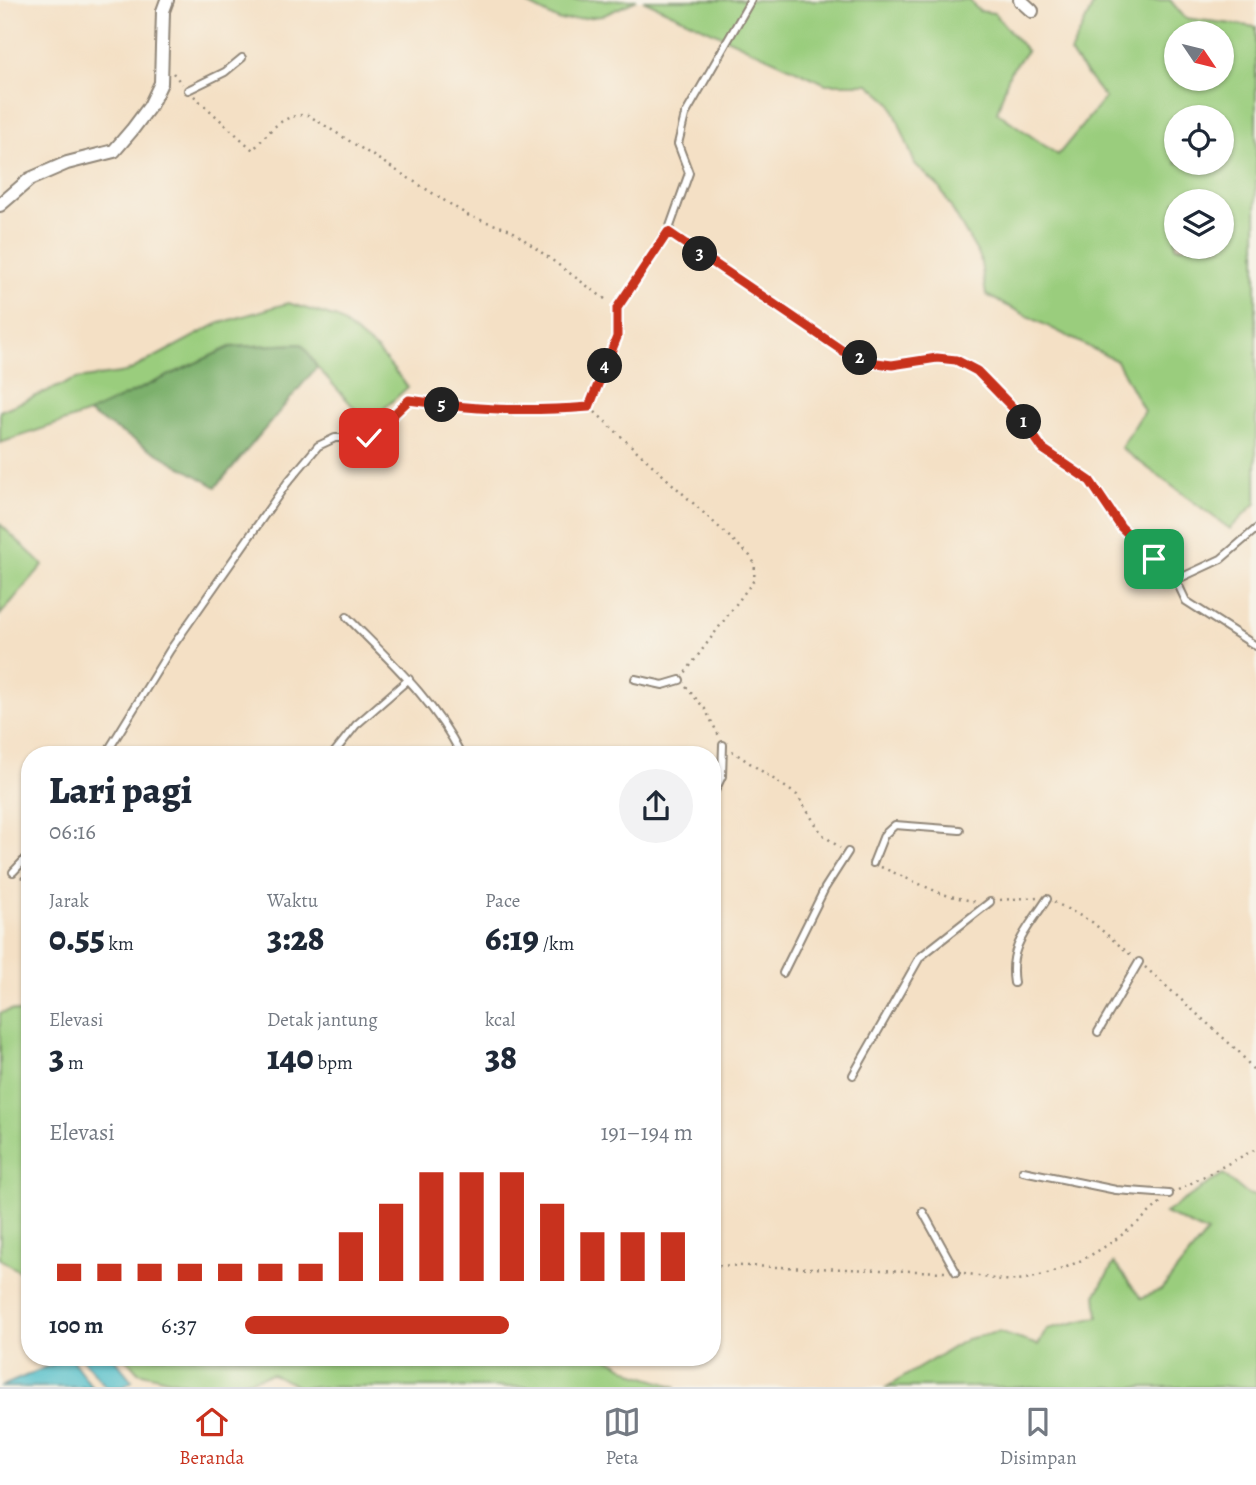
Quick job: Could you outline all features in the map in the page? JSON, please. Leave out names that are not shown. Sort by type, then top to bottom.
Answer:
[{"type":"street","points":[[0,205],[30,179],[67,163],[114,151],[150,106],[161,83],[163,10],[167,0]]},
{"type":"street","points":[[1020,0],[1032,11]]},
{"type":"lane","points":[[617,308],[668,232],[689,173],[678,144],[685,115],[751,0]]},
{"type":"lane","points":[[188,90],[225,72],[242,58]]},
{"type":"lane","points":[[668,232],[843,351],[869,362],[892,365],[937,358],[956,360],[977,371],[1016,411],[1043,449],[1090,481],[1121,527],[1176,580],[1186,601],[1256,646]]},
{"type":"lane","points":[[111,746],[170,650],[287,483],[318,446],[335,438],[369,438],[409,400],[492,411],[589,407]]},
{"type":"lane","points":[[1176,580],[1221,559],[1256,529]]},
{"type":"lane","points":[[347,617],[409,679],[446,724],[457,746]]},
{"type":"lane","points":[[339,746],[356,725],[409,679]]},
{"type":"lane","points":[[635,680],[663,685],[680,680]]},
{"type":"lane","points":[[721,778],[723,745]]},
{"type":"lane","points":[[873,863],[884,835],[895,825],[960,830]]},
{"type":"lane","points":[[783,973],[825,888],[848,852]]},
{"type":"lane","points":[[13,872],[21,864]]},
{"type":"lane","points":[[1014,983],[1014,950],[1047,900]]},
{"type":"lane","points":[[853,1075],[920,957],[990,902]]},
{"type":"lane","points":[[1098,1032],[1139,962]]},
{"type":"lane","points":[[1023,1171],[1116,1190],[1169,1194]]},
{"type":"lane","points":[[922,1212],[956,1272]]},
{"type":"path","points":[[163,64],[253,150],[282,119],[292,115],[308,115],[469,216],[512,230],[617,308],[617,337],[589,407],[751,556],[755,564],[754,580],[680,680],[705,709],[723,745],[797,795],[822,834],[848,852]]},
{"type":"path","points":[[873,863],[942,894],[967,902],[990,902],[1031,895],[1092,922],[1239,1052],[1256,1073]]},
{"type":"path","points":[[721,1265],[956,1272],[1014,1280],[1049,1275],[1116,1238],[1169,1194],[1256,1149]]},
{"type":"green space","points":[[520,0],[637,0],[602,16],[560,21]]},
{"type":"green space","points":[[643,0],[969,0],[979,11],[994,13],[1027,51],[1010,72],[997,112],[1058,155],[1105,98],[1070,53],[1094,3],[1092,0],[1170,0],[1185,18],[1209,21],[1164,21],[1164,91],[1234,91],[1234,24],[1256,27],[1256,503],[1230,529],[1121,448],[1144,411],[1117,361],[986,295],[980,257],[939,187],[915,164],[891,103],[869,84],[826,84]]},
{"type":"green space","points":[[288,303],[337,318],[378,351],[408,387],[368,423],[317,367],[302,344],[230,347],[89,413],[0,443],[0,411],[76,379],[127,372],[217,324]]},
{"type":"green space","points":[[302,344],[317,367],[216,487],[88,413],[230,347]]},
{"type":"green space","points":[[0,524],[43,565],[0,615]]},
{"type":"green space","points":[[11,1010],[21,1013],[21,1272],[0,1259],[0,1013]]},
{"type":"green space","points":[[1223,1174],[1247,1194],[1256,1196],[1256,1387],[887,1387],[967,1339],[998,1332],[1038,1345],[1047,1329],[1098,1317],[1096,1294],[1114,1263],[1141,1298],[1161,1290],[1207,1233],[1165,1213]]},
{"type":"green space","points":[[133,1366],[622,1366],[638,1375],[677,1387],[300,1387],[272,1374],[222,1387],[199,1387],[138,1372]]},
{"type":"water","points":[[49,1366],[77,1366],[92,1387],[0,1387]]},
{"type":"water","points":[[88,1366],[120,1366],[132,1381],[123,1387],[106,1387]]},
{"type":"route","points":[[369,438],[409,400],[517,412],[589,407],[617,337],[617,308],[668,232],[843,351],[869,362],[892,365],[937,358],[956,360],[977,371],[1016,411],[1043,449],[1090,481],[1121,527],[1154,559]]}]
